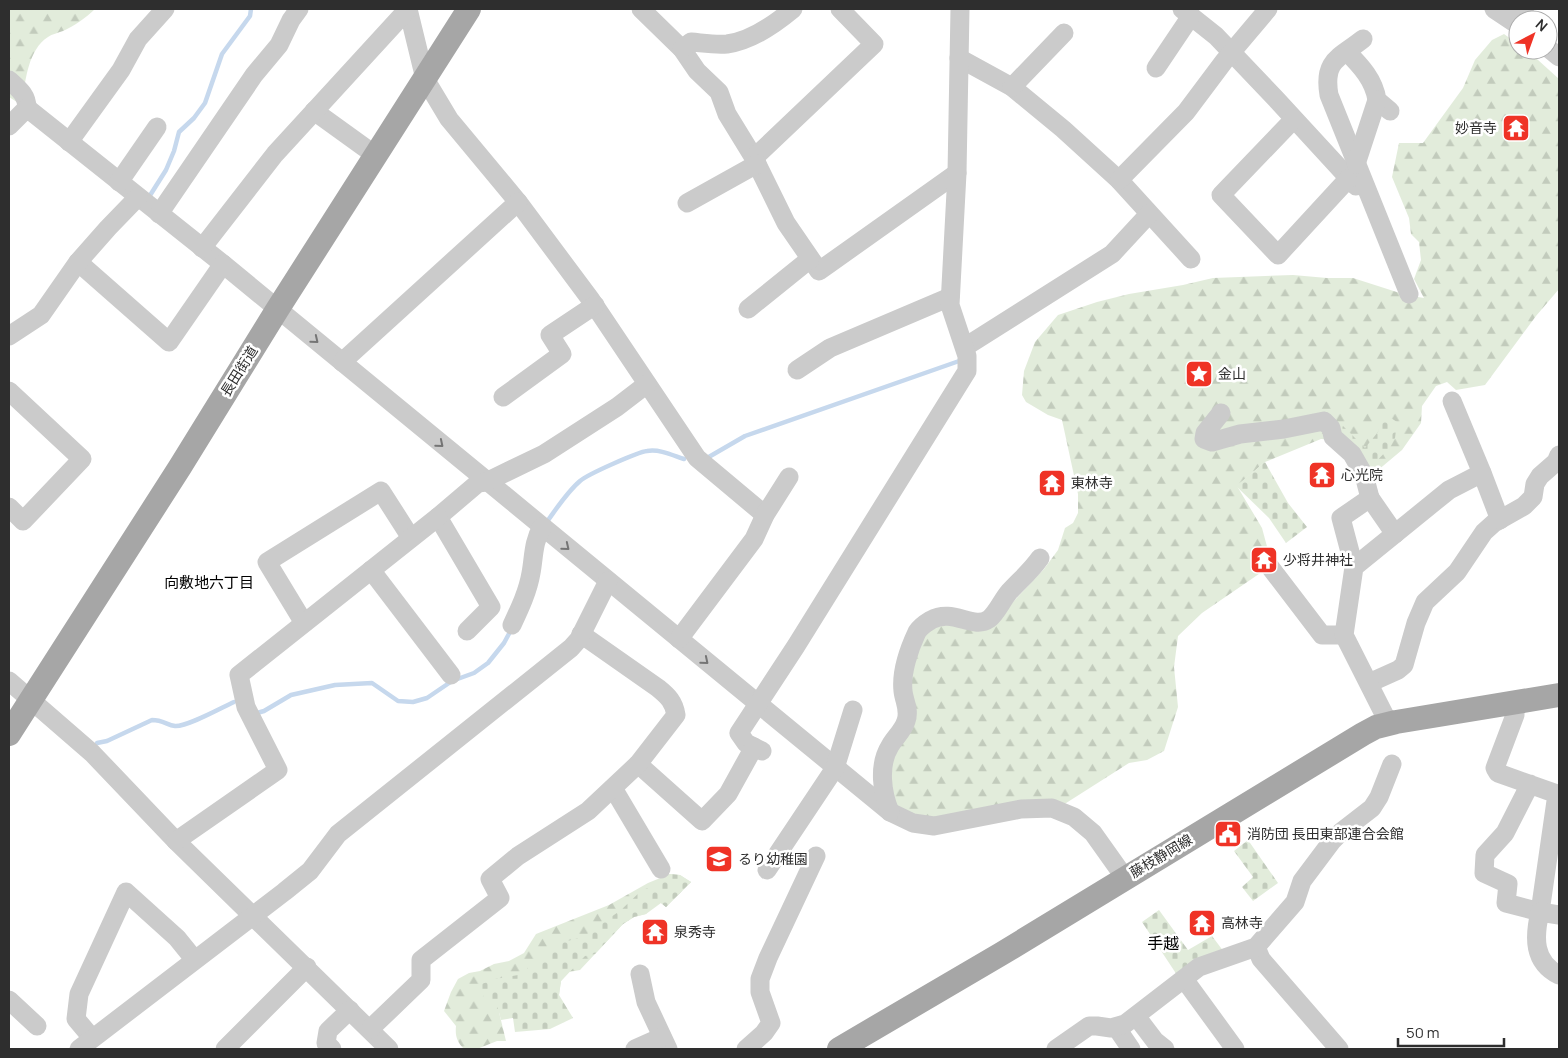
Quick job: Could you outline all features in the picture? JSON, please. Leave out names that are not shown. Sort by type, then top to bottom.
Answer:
[{"type":"main road","name":"長田街道","points":[[9,734],[469,9]]},
{"type":"main road","name":"藤枝静岡線","points":[[839,1049],[1001,954],[1376,727],[1558,696]]},
{"type":"street","points":[[69,142],[116,78],[138,39],[165,9]]},
{"type":"street","points":[[159,214],[254,75],[279,45],[298,9]]},
{"type":"street","points":[[202,248],[275,154],[408,9]]},
{"type":"street","points":[[408,9],[425,79],[449,120],[518,202],[595,305],[697,458],[765,515]]},
{"type":"street","points":[[640,9],[682,49],[697,71],[718,92],[727,114],[755,161],[786,223],[819,271],[957,173]]},
{"type":"street","points":[[682,49],[691,42],[713,45],[729,44],[744,39],[782,18],[793,9]]},
{"type":"street","points":[[687,203],[755,161],[874,44],[840,9]]},
{"type":"street","points":[[638,764],[702,821],[728,794],[758,749],[746,743],[739,733],[796,646],[967,371],[965,347],[950,305],[957,173],[960,9]]},
{"type":"street","points":[[1119,180],[1186,112],[1231,52],[1268,9]]},
{"type":"street","points":[[1494,9],[1508,18]]},
{"type":"street","points":[[1156,68],[1187,12],[1216,36],[1294,119],[1352,171],[1372,202],[1409,294]]},
{"type":"street","points":[[1012,87],[1064,33]]},
{"type":"street","points":[[1352,171],[1331,104],[1327,75],[1331,65],[1338,56],[1347,52],[1363,39]]},
{"type":"street","points":[[1294,119],[1221,195],[1278,255],[1352,171],[1384,106],[1365,71],[1347,52]]},
{"type":"street","points":[[958,58],[1012,87],[1063,129],[1119,180],[1191,259]]},
{"type":"street","points":[[9,80],[22,91],[27,100],[27,108],[9,126]]},
{"type":"street","points":[[27,108],[223,264],[890,812],[913,823],[934,826],[1021,809],[1052,808],[1074,817],[1094,833],[1124,878]]},
{"type":"street","points":[[314,111],[375,155]]},
{"type":"street","points":[[119,182],[157,127]]},
{"type":"street","points":[[9,336],[42,316],[78,262],[138,198]]},
{"type":"street","points":[[342,362],[518,202]]},
{"type":"street","points":[[965,347],[1112,254],[1149,214]]},
{"type":"street","points":[[748,309],[810,259]]},
{"type":"street","points":[[78,262],[169,342],[223,264]]},
{"type":"street","points":[[797,370],[830,348],[950,297]]},
{"type":"street","points":[[503,397],[562,354],[550,335],[595,305]]},
{"type":"street","points":[[176,841],[278,770],[246,707],[239,675],[478,483],[486,482],[544,454],[617,407],[647,384]]},
{"type":"street","points":[[9,392],[82,459],[22,521],[9,507]]},
{"type":"street","points":[[1452,401],[1500,520]]},
{"type":"street","points":[[1221,413],[1205,432],[1204,439],[1212,442],[1240,434],[1324,422],[1331,428],[1333,437],[1352,454],[1364,475],[1370,498],[1395,534]]},
{"type":"street","points":[[1368,683],[1398,670],[1404,665],[1416,623],[1425,602],[1457,572],[1484,532],[1524,506],[1532,497],[1538,480],[1556,462],[1559,455]]},
{"type":"street","points":[[1354,567],[1449,490],[1482,473]]},
{"type":"street","points":[[678,639],[754,539],[765,515],[790,477]]},
{"type":"street","points":[[304,623],[267,562],[381,491],[411,538]]},
{"type":"street","points":[[1370,498],[1341,518],[1354,567],[1344,635],[1389,724]]},
{"type":"street","points":[[438,517],[501,617]]},
{"type":"street","points":[[467,631],[501,617],[525,595],[534,549],[542,527]]},
{"type":"street","points":[[890,812],[886,804],[882,772],[884,758],[907,719],[903,676],[918,630],[940,616],[955,616],[979,623],[989,619],[1009,592],[1032,570],[1040,558]]},
{"type":"street","points":[[1267,563],[1322,635],[1344,635]]},
{"type":"street","points":[[371,570],[451,675]]},
{"type":"street","points":[[194,959],[177,938],[126,892],[80,994],[76,1019],[86,1044],[310,871],[338,834],[571,648],[581,634],[608,581]]},
{"type":"street","points":[[370,1030],[422,980],[421,960],[500,898],[490,880],[518,856],[588,811],[638,764],[676,715],[674,705],[668,696],[581,634]]},
{"type":"street","points":[[9,681],[92,753],[176,841],[389,1049]]},
{"type":"street","points":[[1515,702],[1515,715],[1494,768],[1498,774],[1557,794],[1535,941],[1547,968],[1559,975]]},
{"type":"street","points":[[767,870],[835,768],[853,710]]},
{"type":"street","points":[[1056,1049],[1080,1030],[1089,1026],[1112,1028],[1125,1024],[1199,967],[1256,947],[1295,902],[1302,881],[1332,841],[1372,808],[1380,797],[1392,764]]},
{"type":"street","points":[[1530,784],[1506,833],[1485,855],[1484,873],[1508,884],[1506,903],[1559,915]]},
{"type":"street","points":[[613,788],[661,869]]},
{"type":"street","points":[[746,1049],[764,1033],[771,1023],[760,992],[760,980],[768,958],[816,856]]},
{"type":"street","points":[[1256,947],[1261,959],[1339,1049]]},
{"type":"street","points":[[225,1049],[307,967]]},
{"type":"street","points":[[635,1049],[665,1043],[646,1002],[640,974]]},
{"type":"street","points":[[1184,979],[1234,1049]]},
{"type":"street","points":[[9,1000],[37,1026]]},
{"type":"street","points":[[332,1049],[326,1043],[328,1031],[350,1010]]},
{"type":"street","points":[[1136,1016],[1154,1041],[1165,1049]]},
{"type":"street","points":[[1116,1027],[1132,1049]]},
{"type":"green space","points":[[9,9],[95,9],[76,24],[50,36],[41,43],[36,49],[29,66],[22,101],[17,102],[9,97]]},
{"type":"green space","points":[[1504,34],[1508,37],[1508,60],[1538,60],[1559,79],[1559,289],[1536,316],[1485,385],[1456,390],[1447,382],[1436,386],[1422,406],[1421,423],[1402,450],[1365,481],[1333,440],[1321,439],[1265,462],[1237,486],[1262,528],[1272,565],[1202,613],[1178,636],[1174,667],[1178,707],[1164,751],[1147,760],[1129,763],[1063,805],[937,820],[918,819],[895,806],[889,765],[908,683],[924,633],[939,623],[957,623],[1012,603],[1044,569],[1058,550],[1065,528],[1073,523],[1078,513],[1078,494],[1062,420],[1048,415],[1026,402],[1022,395],[1024,371],[1035,342],[1058,315],[1129,294],[1213,278],[1293,275],[1353,278],[1406,295],[1424,298],[1414,279],[1421,260],[1419,242],[1411,234],[1409,218],[1392,177],[1399,143],[1423,143],[1463,88],[1475,60],[1492,40]]},
{"type":"green space","points":[[1382,412],[1397,422],[1395,438],[1390,447],[1372,466],[1336,433],[1343,426],[1365,448],[1378,432]]},
{"type":"green space","points":[[1265,462],[1288,503],[1307,527],[1286,543],[1269,518],[1236,486]]},
{"type":"green space","points":[[1248,840],[1278,883],[1253,901],[1242,887],[1253,877],[1234,851]]},
{"type":"green space","points":[[670,874],[680,875],[691,882],[666,907],[661,903],[646,914],[634,917],[623,924],[580,970],[569,972],[561,981],[559,995],[499,1012],[506,1041],[497,1041],[477,1049],[464,1049],[457,1039],[456,1026],[444,1011],[458,979],[494,964],[509,961],[524,953],[536,934],[609,905],[648,883]]},
{"type":"green space","points":[[670,874],[680,875],[691,882],[666,907],[657,900],[646,914],[634,917],[623,924],[595,954],[585,956],[561,981],[559,995],[573,1018],[550,1029],[515,1032],[513,1018],[501,1020],[496,1001],[485,1000],[479,985],[495,979],[524,974],[530,964],[545,955],[552,945],[583,937],[621,910],[642,890],[658,885],[663,876]]},
{"type":"green space","points":[[1159,910],[1188,950],[1212,936],[1224,952],[1177,975],[1142,922]]},
{"type":"waterway","points":[[149,197],[166,170],[179,132],[194,118],[205,103],[222,54],[250,16],[251,9]]},
{"type":"waterway","points":[[707,458],[745,436],[962,360]]},
{"type":"waterway","points":[[546,523],[575,485],[602,469],[647,451],[661,452],[684,459]]},
{"type":"waterway","points":[[257,713],[264,711],[291,695],[335,685],[372,683],[398,701],[413,702],[427,698],[452,681],[474,673],[488,663],[504,643],[511,630]]},
{"type":"waterway","points":[[97,743],[107,741],[152,720],[175,726],[187,724],[234,702]]},
{"type":"place","name":"妙音寺","points":[[1516,128]]},
{"type":"place","name":"金山","points":[[1199,374]]},
{"type":"place","name":"心光院","points":[[1322,475]]},
{"type":"place","name":"東林寺","points":[[1052,483]]},
{"type":"place","name":"少将井神社","points":[[1264,560]]},
{"type":"place","name":"消防団 長田東部連合会館","points":[[1228,834]]},
{"type":"place","name":"るり幼稚園","points":[[719,859]]},
{"type":"place","name":"高林寺","points":[[1202,923]]},
{"type":"place","name":"泉秀寺","points":[[655,932]]},
{"type":"district","name":"向敷地六丁目","points":[[209,583]]},
{"type":"district","name":"手越","points":[[1163,943]]}]
